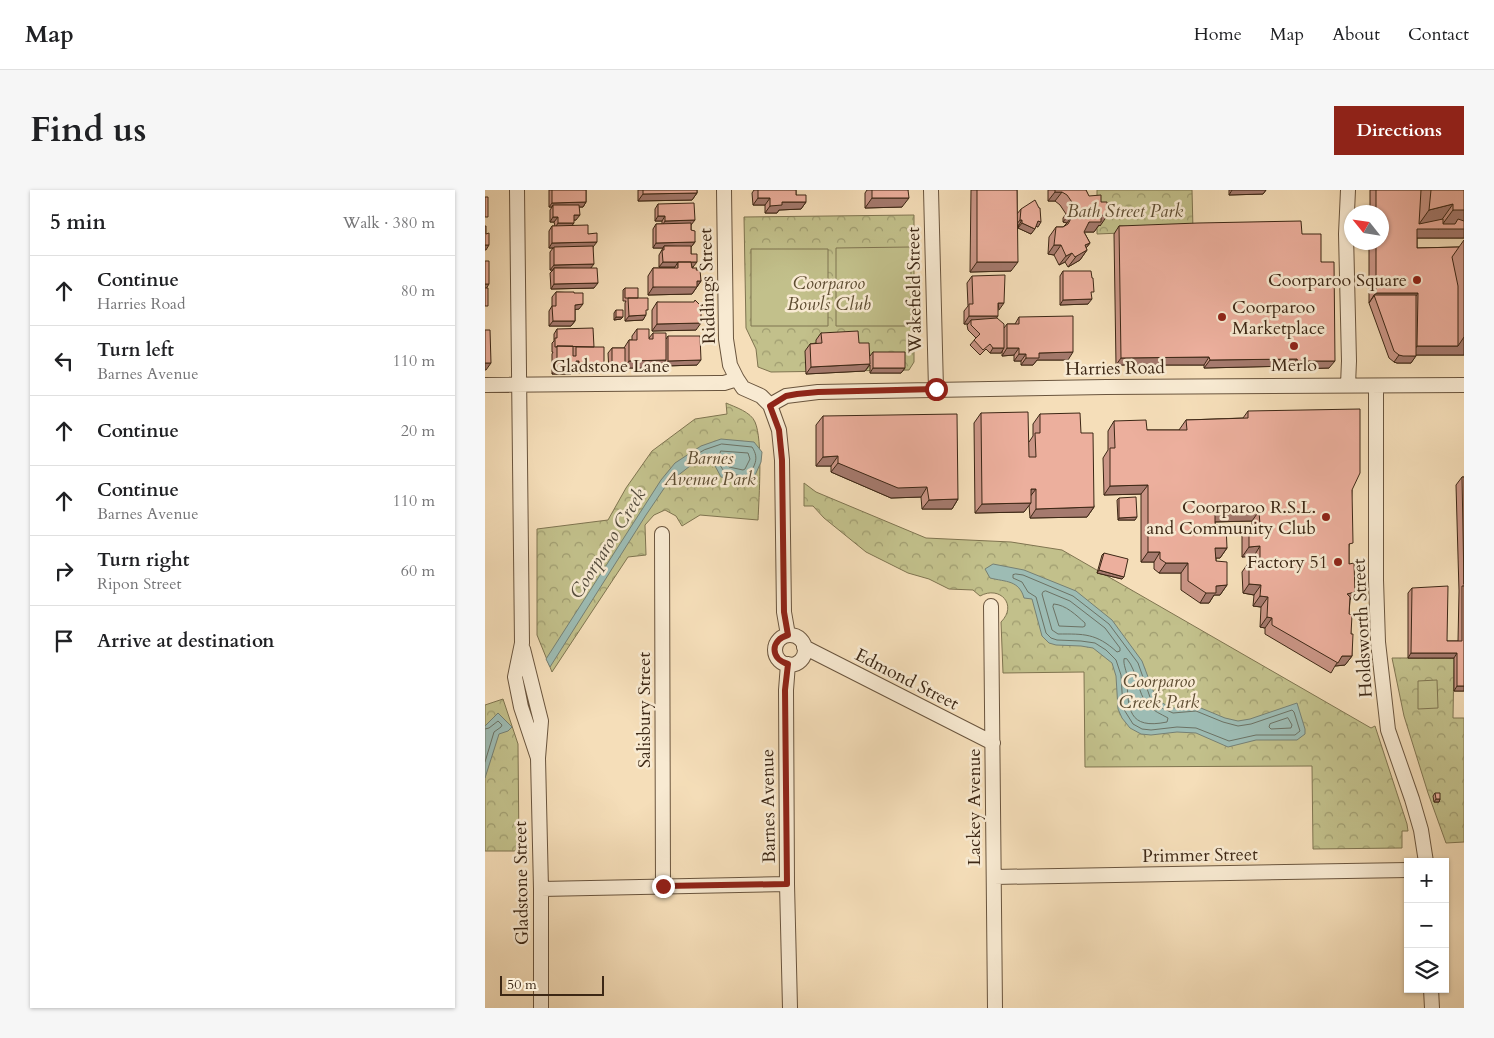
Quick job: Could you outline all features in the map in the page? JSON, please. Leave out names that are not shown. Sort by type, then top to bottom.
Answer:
[{"type":"street","name":"Gladstone Street","points":[[517,190],[522,643],[541,721],[538,758],[541,1008]]},
{"type":"street","name":"Riddings Street","points":[[723,190],[726,339],[730,366],[737,380]]},
{"type":"street","name":"Wakefield Street","points":[[931,190],[936,389]]},
{"type":"street","points":[[1347,190],[1348,385]]},
{"type":"street","name":"Gladstone Lane","points":[[485,385],[724,383],[737,380]]},
{"type":"street","points":[[737,380],[743,388],[761,396],[770,406],[779,430],[782,460],[784,612],[788,635]]},
{"type":"street","name":"Harries Road","points":[[770,406],[786,396],[818,392],[936,389],[1464,385]]},
{"type":"street","name":"Holdsworth Street","points":[[1376,386],[1378,642],[1388,730],[1412,799],[1421,830],[1425,858]]},
{"type":"street","name":"Salisbury Street","points":[[663,534],[663,886]]},
{"type":"street","name":"Lackey Avenue","points":[[991,606],[995,1008]]},
{"type":"street","points":[[788,635],[800,639],[804,647],[803,656],[797,663],[788,664],[779,660],[775,652],[776,643],[779,639],[788,635]]},
{"type":"street","name":"Edmond Street","points":[[804,647],[993,743]]},
{"type":"street","name":"Barnes Avenue","points":[[788,664],[785,690],[790,1008]]},
{"type":"street","name":"Primmer Street","points":[[994,877],[1404,870]]},
{"type":"street","points":[[541,888],[787,884]]},
{"type":"street","points":[[1431,993],[1432,1008]]},
{"type":"green space","name":"Bath Street Park","points":[[1097,190],[1192,190],[1193,230],[1097,234]]},
{"type":"green space","name":"Coorparoo Bowls Club","points":[[914,215],[914,362],[909,370],[771,372],[758,367],[756,349],[746,328],[744,217]]},
{"type":"green space","points":[[911,247],[911,326],[836,326],[836,248]]},
{"type":"green space","points":[[751,249],[828,249],[828,326],[751,326]]},
{"type":"green space","name":"Barnes Avenue Park","points":[[726,403],[750,415],[755,422],[759,442],[760,469],[758,520],[700,515],[682,526],[676,516],[665,510],[654,515],[645,525],[646,555],[628,557],[552,672],[537,635],[537,529],[608,520],[626,488],[652,451],[695,419],[727,414]]},
{"type":"green space","name":"Coorparoo Creek Park","points":[[804,483],[816,492],[926,538],[1011,542],[1062,550],[1371,728],[1375,726],[1407,824],[1408,831],[1402,831],[1402,848],[1313,849],[1312,766],[1085,767],[1084,672],[1003,673],[1001,622],[1006,616],[1008,609],[1004,598],[994,593],[980,596],[973,590],[949,589],[929,579],[908,573],[866,552],[824,518],[813,506],[804,506]]},
{"type":"green space","points":[[1392,658],[1454,658],[1453,718],[1464,718],[1464,842],[1446,843],[1404,716]]},
{"type":"green space","points":[[1437,680],[1438,708],[1418,709],[1418,681]]},
{"type":"green space","points":[[503,699],[518,744],[519,851],[485,851],[485,705]]},
{"type":"water","points":[[721,439],[754,442],[762,452],[761,462],[751,484],[721,477],[714,464],[709,462],[690,466],[667,484],[550,667],[546,659],[661,480],[675,463],[701,446]]},
{"type":"water","points":[[993,564],[1024,570],[1076,591],[1112,620],[1142,661],[1156,698],[1164,704],[1173,708],[1196,706],[1225,718],[1238,721],[1250,719],[1297,703],[1305,734],[1297,740],[1256,740],[1228,747],[1196,733],[1141,734],[1130,728],[1118,709],[1116,676],[1112,663],[1093,648],[1049,643],[1042,636],[1032,599],[1024,598],[1019,588],[1011,583],[990,578],[985,569]]},
{"type":"water","points":[[498,713],[512,727],[508,731],[499,734],[485,778],[485,726]]},
{"type":"building","points":[[552,190],[586,190],[586,202],[552,203]]},
{"type":"building","points":[[643,190],[697,190],[697,193],[643,194]]},
{"type":"building","points":[[758,190],[796,190],[796,195],[806,195],[806,202],[782,202],[782,205],[770,206],[770,198],[758,198]]},
{"type":"building","points":[[872,190],[908,190],[909,198],[872,198]]},
{"type":"building","points":[[977,190],[1017,190],[1018,262],[977,262]]},
{"type":"building","points":[[1055,190],[1086,190],[1089,196],[1101,195],[1101,202],[1107,202],[1107,216],[1101,215],[1101,222],[1089,222],[1084,232],[1090,243],[1085,245],[1087,250],[1075,257],[1072,253],[1066,256],[1061,245],[1054,245],[1056,227],[1063,227],[1068,224],[1074,213],[1070,213],[1070,209],[1073,209],[1074,205],[1067,195],[1062,192],[1055,192]]},
{"type":"building","name":"Coorparoo Square","points":[[1376,190],[1421,190],[1419,224],[1443,219],[1443,224],[1455,224],[1458,219],[1464,221],[1464,229],[1417,229],[1417,248],[1459,247],[1452,257],[1458,286],[1458,346],[1417,346],[1418,293],[1376,293],[1376,250],[1389,250],[1389,205],[1376,205]]},
{"type":"building","points":[[1431,190],[1464,190],[1464,210],[1453,210],[1453,204],[1429,210]]},
{"type":"building","points":[[485,197],[488,197],[488,217],[485,217]]},
{"type":"building","points":[[1035,200],[1040,208],[1041,222],[1038,221],[1035,229],[1022,223],[1022,220],[1020,220],[1021,209]]},
{"type":"building","points":[[694,203],[695,220],[665,221],[665,216],[658,216],[658,204]]},
{"type":"building","points":[[553,205],[579,205],[580,215],[574,215],[574,223],[558,223],[558,217],[553,217]]},
{"type":"building","name":"Coorparoo Marketplace","points":[[1301,221],[1302,234],[1321,234],[1321,262],[1334,262],[1335,361],[1298,361],[1297,359],[1210,360],[1209,357],[1121,358],[1119,226]]},
{"type":"building","points":[[691,223],[691,230],[695,231],[695,242],[656,243],[656,224]]},
{"type":"building","points":[[588,225],[588,234],[597,233],[597,242],[552,243],[552,226]]},
{"type":"building","points":[[485,226],[486,234],[489,233],[489,245],[485,245]]},
{"type":"building","points":[[593,246],[594,264],[554,265],[554,247]]},
{"type":"building","points":[[664,246],[691,246],[691,254],[697,254],[697,262],[663,262],[662,250],[664,250]]},
{"type":"building","points":[[485,261],[489,261],[489,284],[485,284]]},
{"type":"building","points":[[678,262],[691,262],[692,268],[700,270],[701,281],[697,281],[697,287],[653,287],[653,268],[678,268]]},
{"type":"building","points":[[554,268],[597,268],[598,283],[554,284]]},
{"type":"building","points":[[1063,271],[1091,271],[1094,292],[1091,292],[1092,299],[1063,300]]},
{"type":"building","points":[[1005,275],[1004,303],[998,303],[998,316],[969,316],[969,304],[973,304],[972,276]]},
{"type":"building","points":[[485,288],[488,288],[488,306],[485,306]]},
{"type":"building","points":[[625,288],[638,288],[638,298],[625,298]]},
{"type":"building","points":[[556,292],[583,293],[583,304],[575,305],[575,321],[553,321],[552,306],[556,306]]},
{"type":"building","points":[[1374,295],[1416,295],[1416,356],[1403,356],[1394,351]]},
{"type":"building","points":[[628,298],[648,298],[646,315],[629,316]]},
{"type":"building","points":[[695,300],[702,307],[701,323],[657,324],[657,302],[694,302]]},
{"type":"building","points":[[616,310],[623,310],[623,317],[616,317]]},
{"type":"building","points":[[1073,316],[1073,352],[1039,353],[1039,358],[1026,358],[1026,354],[1019,354],[1019,348],[1007,348],[1007,324],[1019,324],[1019,317]]},
{"type":"building","points":[[997,318],[1004,324],[1004,348],[993,348],[990,344],[983,350],[974,340],[980,334],[971,325],[971,320]]},
{"type":"building","points":[[593,328],[594,347],[555,347],[557,329]]},
{"type":"building","points":[[637,329],[649,329],[649,339],[653,339],[653,333],[666,333],[666,360],[629,361],[629,340],[637,340]]},
{"type":"building","points":[[485,330],[490,330],[491,363],[485,363]]},
{"type":"building","points":[[858,331],[859,343],[869,343],[870,364],[811,367],[810,344],[822,343],[821,333]]},
{"type":"building","points":[[668,336],[700,336],[701,360],[668,361]]},
{"type":"building","points":[[557,346],[573,346],[573,356],[576,356],[576,347],[604,347],[604,365],[579,366],[579,361],[576,361],[576,366],[557,367]]},
{"type":"building","points":[[612,348],[625,348],[625,367],[612,367]]},
{"type":"building","points":[[873,352],[905,352],[905,368],[873,368]]},
{"type":"building","points":[[1360,409],[1360,473],[1352,490],[1353,543],[1349,544],[1349,564],[1354,563],[1355,592],[1347,594],[1350,597],[1349,614],[1352,615],[1352,656],[1342,656],[1338,663],[1272,625],[1272,618],[1267,617],[1268,597],[1260,596],[1261,585],[1249,584],[1249,562],[1260,562],[1260,546],[1249,547],[1249,525],[1260,525],[1259,511],[1215,512],[1215,525],[1226,525],[1227,548],[1215,548],[1216,561],[1227,562],[1227,585],[1216,586],[1216,593],[1206,593],[1188,581],[1188,563],[1166,563],[1160,559],[1160,552],[1148,552],[1148,485],[1110,486],[1110,448],[1115,448],[1114,421],[1146,420],[1147,430],[1187,430],[1186,420],[1248,418],[1248,411]]},
{"type":"building","points":[[1028,412],[1029,457],[1036,457],[1035,433],[1040,433],[1040,414],[1080,413],[1081,433],[1093,433],[1094,507],[1036,509],[1036,489],[1031,489],[1031,503],[982,504],[981,413]]},
{"type":"building","points":[[957,414],[958,499],[929,500],[927,487],[898,488],[838,463],[838,456],[823,457],[823,416]]},
{"type":"building","points":[[1462,477],[1464,477],[1464,584]]},
{"type":"building","points":[[1136,497],[1137,517],[1119,518],[1119,498]]},
{"type":"building","points":[[1104,553],[1128,559],[1124,577],[1099,570]]},
{"type":"building","points":[[1448,586],[1447,641],[1462,641],[1462,586],[1464,586],[1464,686],[1457,686],[1457,653],[1411,653],[1412,588]]},
{"type":"building","points":[[1435,793],[1440,793],[1440,799],[1436,799]]},
{"type":"place","name":"Coorparoo Square","points":[[1417,280]]},
{"type":"place","name":"Coorparoo Marketplace","points":[[1222,317]]},
{"type":"place","name":"Merlo","points":[[1294,346]]},
{"type":"place","name":"Coorparoo R.S.L. and Community Club","points":[[1326,517]]},
{"type":"place","name":"Factory 51","points":[[1338,562]]},
{"type":"route","points":[[663,886],[787,884],[785,690],[788,664],[779,660],[775,652],[776,643],[779,639],[788,635],[784,612],[782,460],[779,430],[770,406],[786,396],[797,394],[936,389]]},
{"type":"water label","name":"Coorparoo Creek","points":[[607,543]]}]
